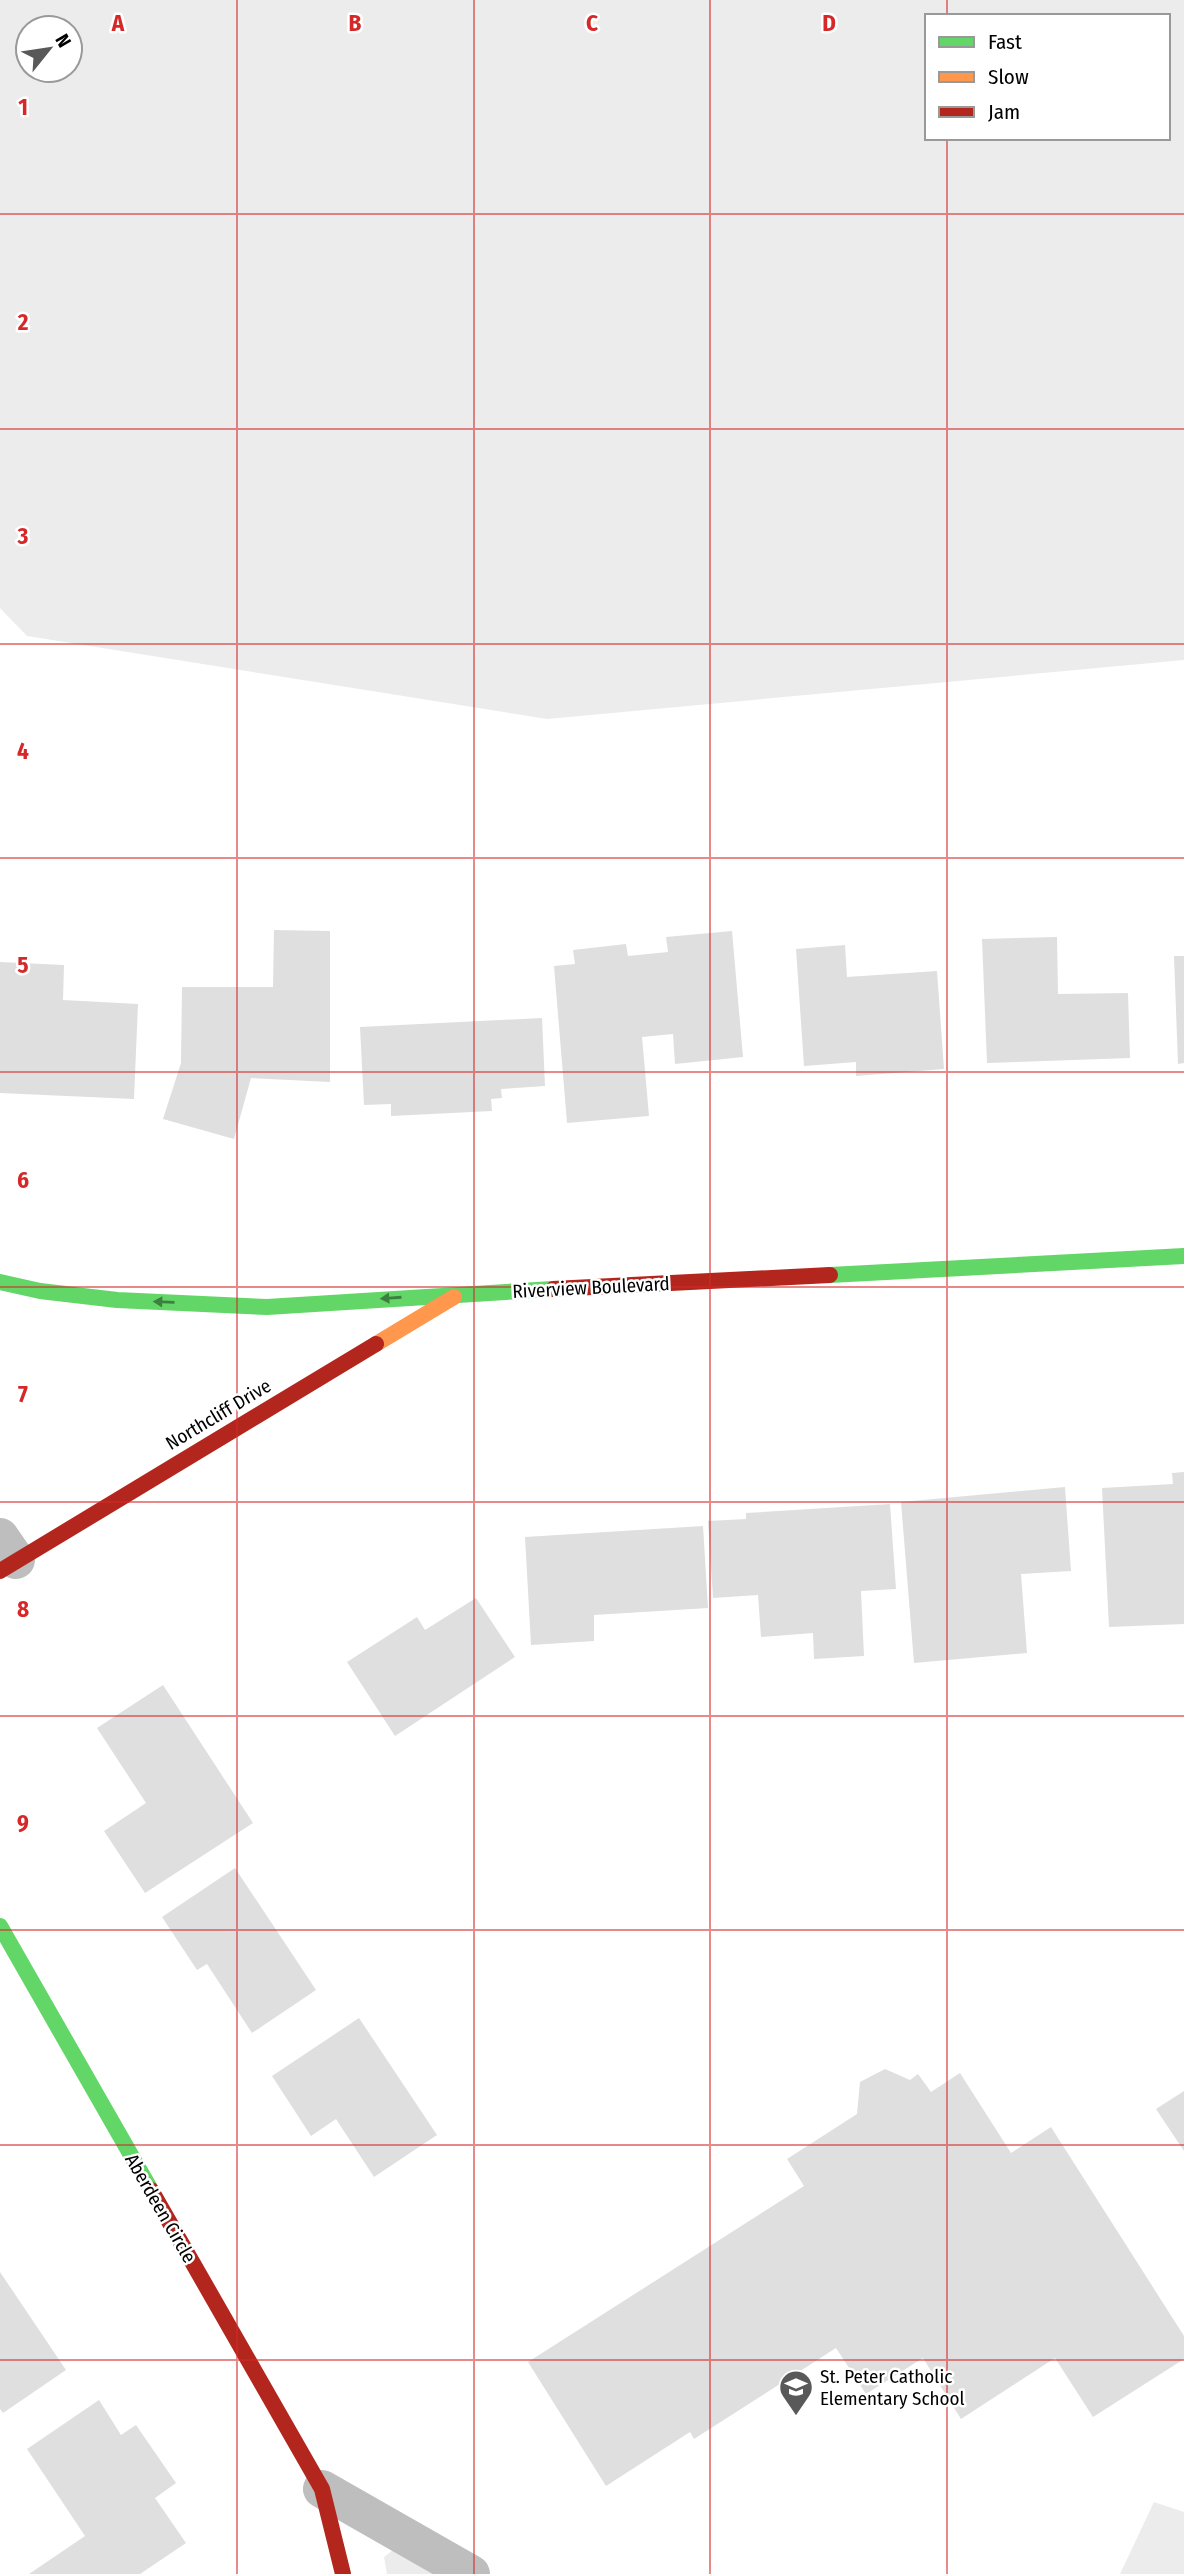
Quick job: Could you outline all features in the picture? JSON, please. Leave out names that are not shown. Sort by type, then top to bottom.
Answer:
[{"type":"street","name":"Riverview Boulevard","points":[[0,1282],[40,1291],[117,1300],[267,1307],[459,1294],[1184,1256]]},
{"type":"street","name":"Northcliff Drive","points":[[5,1556],[459,1294]]},
{"type":"street","name":"Aberdeen Circle","points":[[0,1926],[322,2489],[343,2574]]},
{"type":"street","points":[[322,2489],[471,2574]]},
{"type":"shaded area","points":[[0,0],[1184,0],[1184,660],[547,719],[27,636],[0,608]]},
{"type":"shaded area","points":[[1154,2502],[1184,2512],[1184,2574],[1120,2574]]},
{"type":"shaded area","points":[[397,2547],[443,2574],[387,2574],[384,2557]]},
{"type":"building","points":[[274,930],[330,931],[330,1082],[251,1078],[234,1139],[163,1119],[181,1063],[182,987],[273,987]]},
{"type":"building","points":[[732,931],[743,1057],[675,1064],[673,1034],[642,1037],[649,1116],[567,1123],[554,966],[575,964],[573,950],[626,944],[628,956],[668,952],[666,937]]},
{"type":"building","points":[[1057,937],[1058,994],[1128,993],[1130,1058],[987,1063],[982,939]]},
{"type":"building","points":[[845,945],[847,977],[937,971],[944,1069],[856,1076],[856,1062],[804,1066],[796,949]]},
{"type":"building","points":[[1174,956],[1184,956],[1184,1063],[1178,1064]]},
{"type":"building","points":[[0,962],[64,965],[63,1000],[138,1004],[134,1099],[0,1093]]},
{"type":"building","points":[[542,1018],[545,1086],[501,1089],[502,1098],[491,1099],[492,1111],[391,1116],[391,1104],[364,1105],[360,1027]]},
{"type":"building","points":[[1184,1472],[1184,1624],[1109,1627],[1102,1488],[1173,1484],[1172,1473]]},
{"type":"building","points":[[1065,1487],[1071,1571],[1021,1574],[1027,1653],[914,1663],[901,1502]]},
{"type":"building","points":[[890,1504],[896,1589],[861,1591],[864,1656],[814,1659],[813,1633],[761,1637],[758,1595],[713,1598],[708,1521],[746,1519],[746,1513]]},
{"type":"building","points":[[703,1526],[708,1608],[594,1615],[594,1641],[531,1645],[525,1537]]},
{"type":"building","points":[[476,1598],[515,1657],[395,1736],[347,1662],[417,1617],[425,1630]]},
{"type":"building","points":[[163,1685],[253,1823],[145,1893],[104,1831],[146,1803],[97,1728]]},
{"type":"building","points":[[235,1868],[316,1990],[252,2033],[207,1964],[197,1970],[162,1917]]},
{"type":"building","points":[[359,2018],[437,2135],[374,2177],[336,2119],[311,2136],[272,2076]]},
{"type":"building","points":[[885,2069],[910,2080],[918,2074],[931,2092],[960,2073],[1011,2153],[1051,2127],[1184,2336],[1184,2359],[1093,2417],[1055,2358],[961,2419],[923,2358],[866,2394],[836,2348],[694,2439],[690,2432],[606,2486],[528,2362],[804,2186],[787,2159],[857,2114],[860,2082]]},
{"type":"building","points":[[1184,2091],[1184,2151],[1156,2109]]},
{"type":"building","points":[[0,2272],[66,2370],[3,2413],[0,2409]]},
{"type":"building","points":[[99,2400],[121,2435],[136,2425],[176,2483],[155,2498],[186,2543],[140,2574],[29,2574],[85,2536],[27,2449]]},
{"type":"traffic: fast","points":[[830,1275],[1184,1256]]},
{"type":"traffic: fast","points":[[0,1282],[40,1291],[117,1300],[267,1307],[553,1289]]},
{"type":"traffic: fast","points":[[0,1926],[151,2190]]},
{"type":"traffic: slow","points":[[376,1344],[454,1297]]},
{"type":"traffic: jam","points":[[553,1289],[830,1275]]},
{"type":"traffic: jam","points":[[0,1571],[376,1344]]},
{"type":"traffic: jam","points":[[151,2190],[322,2489],[343,2574]]},
{"type":"place","name":"St. Peter Catholic Elementary School","points":[[796,2417]]}]
